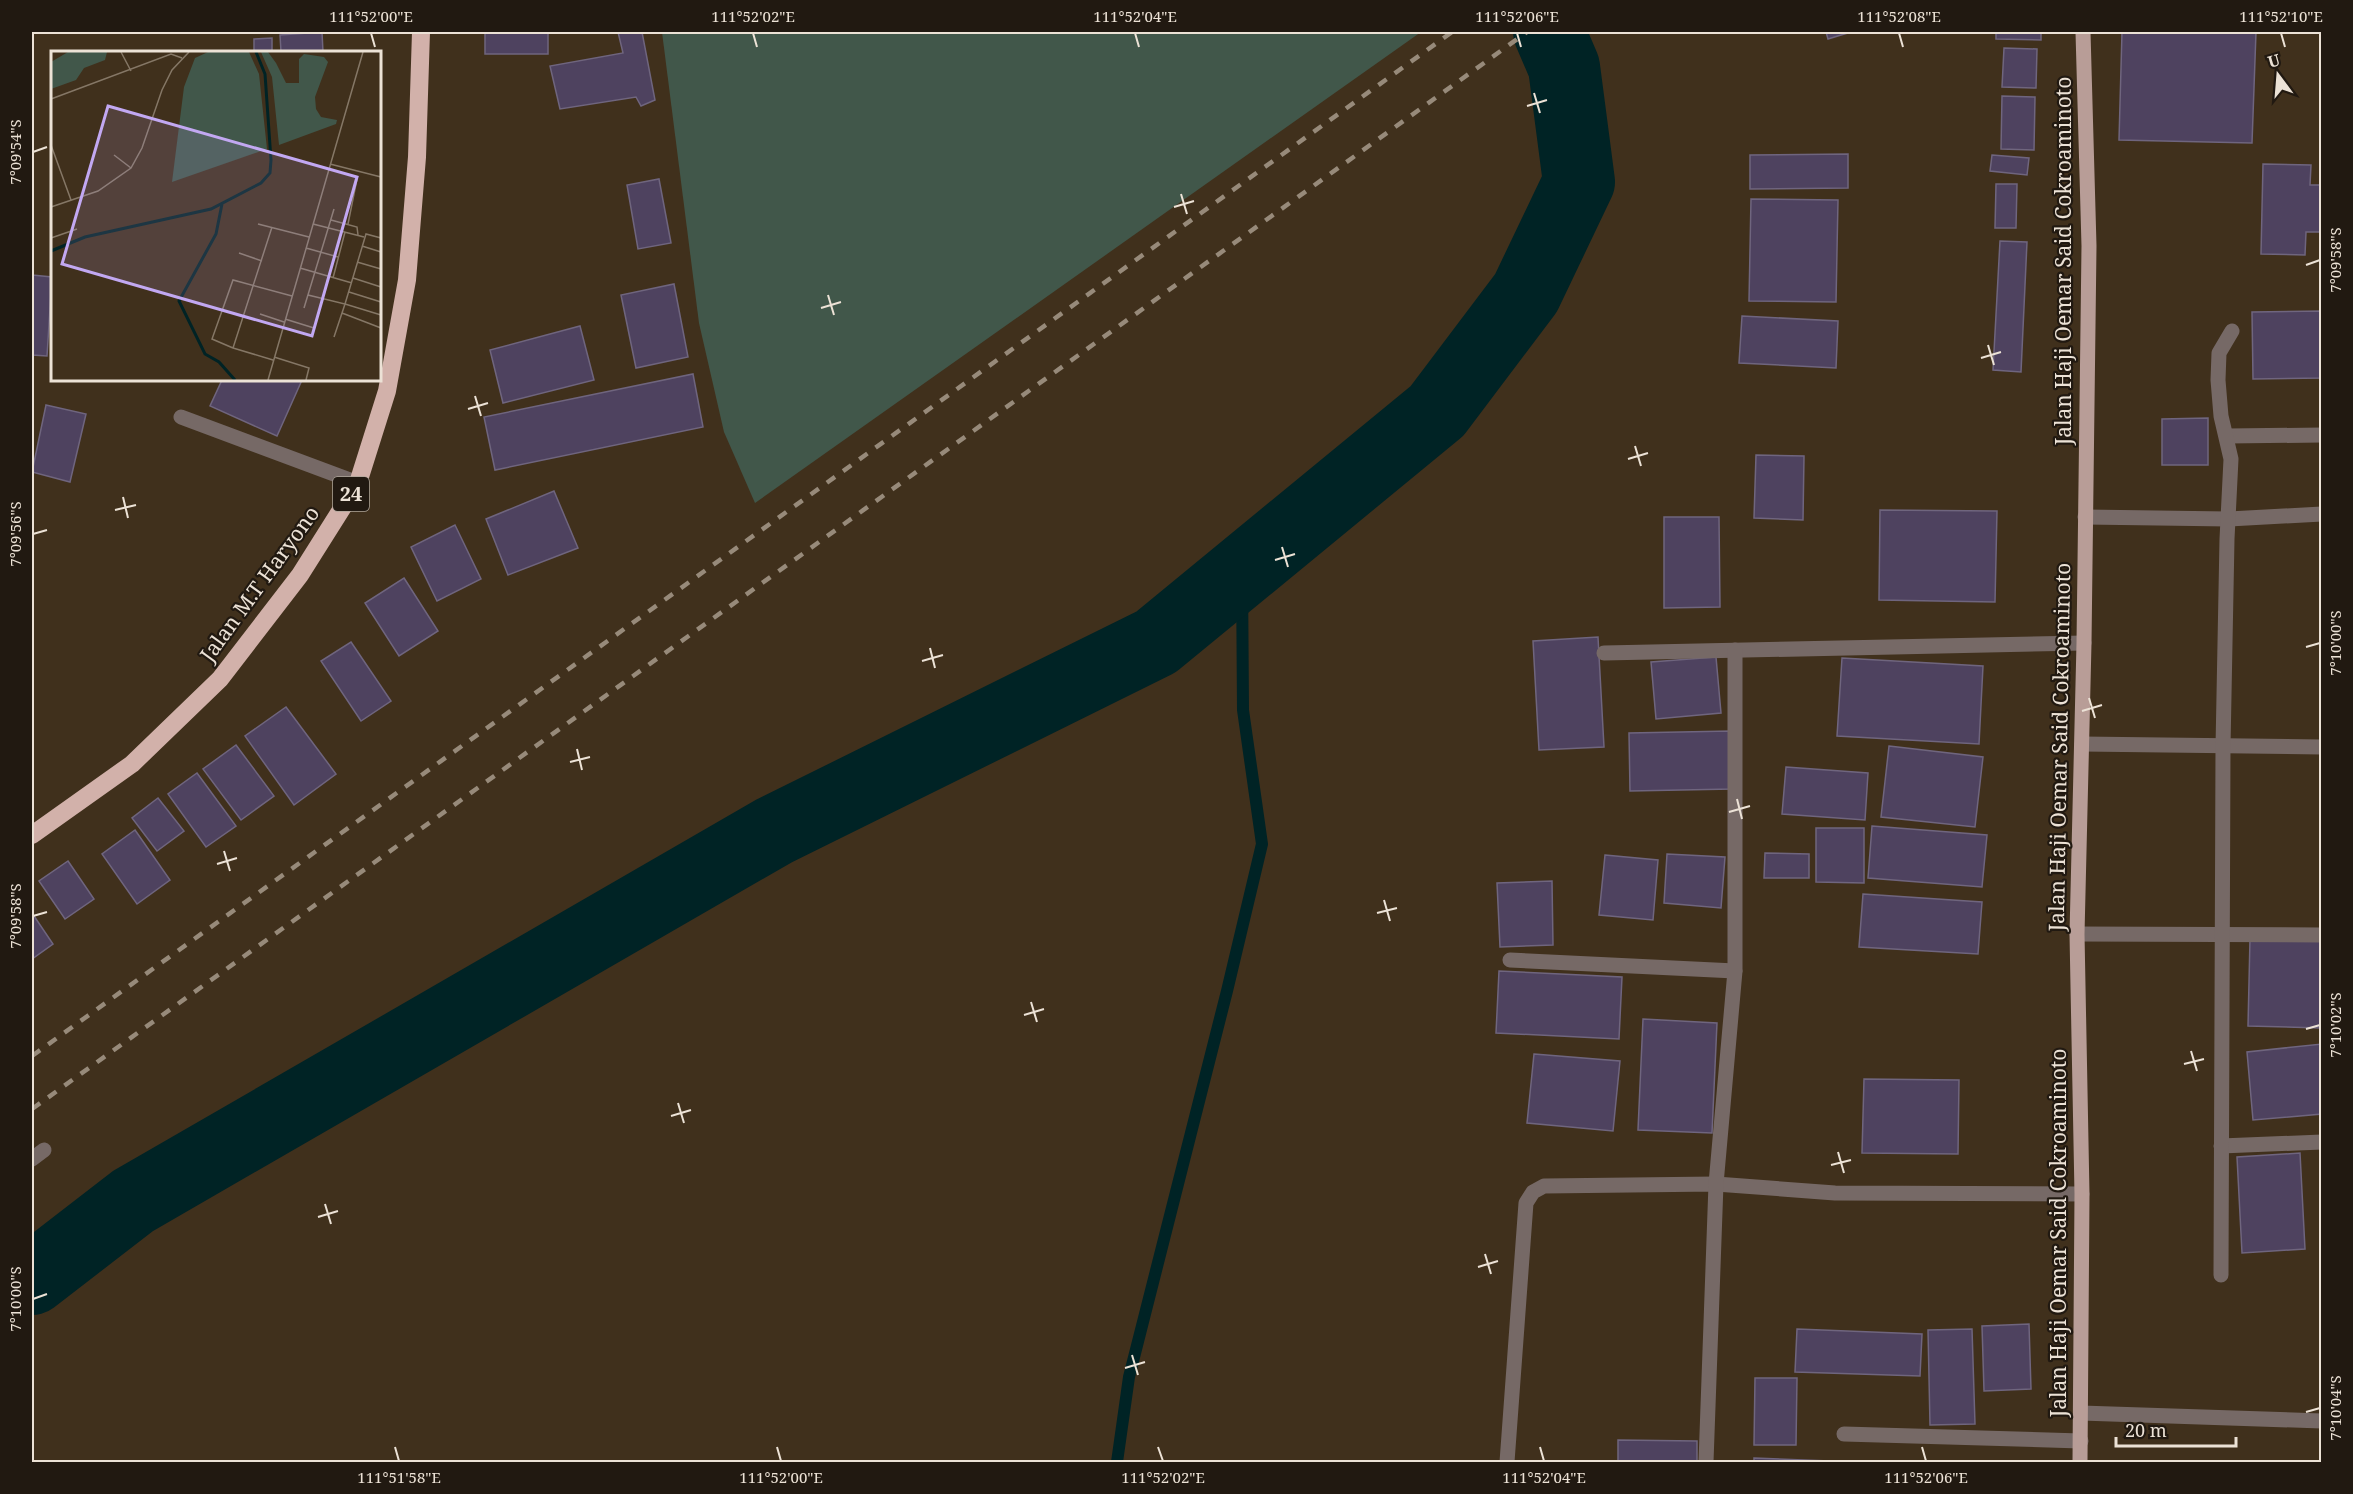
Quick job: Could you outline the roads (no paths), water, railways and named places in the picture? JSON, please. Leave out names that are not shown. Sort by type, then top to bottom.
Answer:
[{"type":"highway","name":"Jalan M.T Haryono","points":[[32,835],[132,764],[220,679],[300,575],[358,483],[387,391],[407,280],[417,157],[422,32]]},
{"type":"main road","name":"Jalan Haji Oemar Said Cokroaminoto","points":[[2080,1462],[2082,1194],[2077,934],[2084,643],[2088,246],[2083,32]]},
{"type":"street","points":[[2221,1275],[2223,747],[2231,459],[2228,436],[2221,416],[2218,380],[2219,353],[2232,331]]},
{"type":"street","points":[[181,417],[358,483]]},
{"type":"street","points":[[2228,436],[2322,435]]},
{"type":"street","points":[[2085,517],[2229,519],[2322,514]]},
{"type":"street","points":[[1604,653],[2084,643]]},
{"type":"street","points":[[1706,1462],[1716,1184],[1735,971],[1735,650]]},
{"type":"street","points":[[2082,744],[2322,747]]},
{"type":"street","points":[[2077,934],[2322,935]]},
{"type":"street","points":[[1510,960],[1735,971]]},
{"type":"street","points":[[2221,1146],[2322,1142]]},
{"type":"street","points":[[32,1160],[44,1150]]},
{"type":"street","points":[[1507,1462],[1526,1203],[1533,1192],[1544,1186],[1716,1184],[1836,1193],[2082,1194]]},
{"type":"street","points":[[2081,1413],[2322,1421]]},
{"type":"street","points":[[1844,1434],[2081,1441]]},
{"type":"waterway","points":[[32,1279],[133,1201],[774,831],[1156,642],[1437,411],[1526,293],[1579,182],[1564,67],[1549,32]]},
{"type":"waterway","points":[[1117,1462],[1129,1377],[1262,844],[1243,710],[1242,570]]},
{"type":"railway","points":[[32,1056],[1452,32]]},
{"type":"railway","points":[[32,1109],[1527,32]]}]
